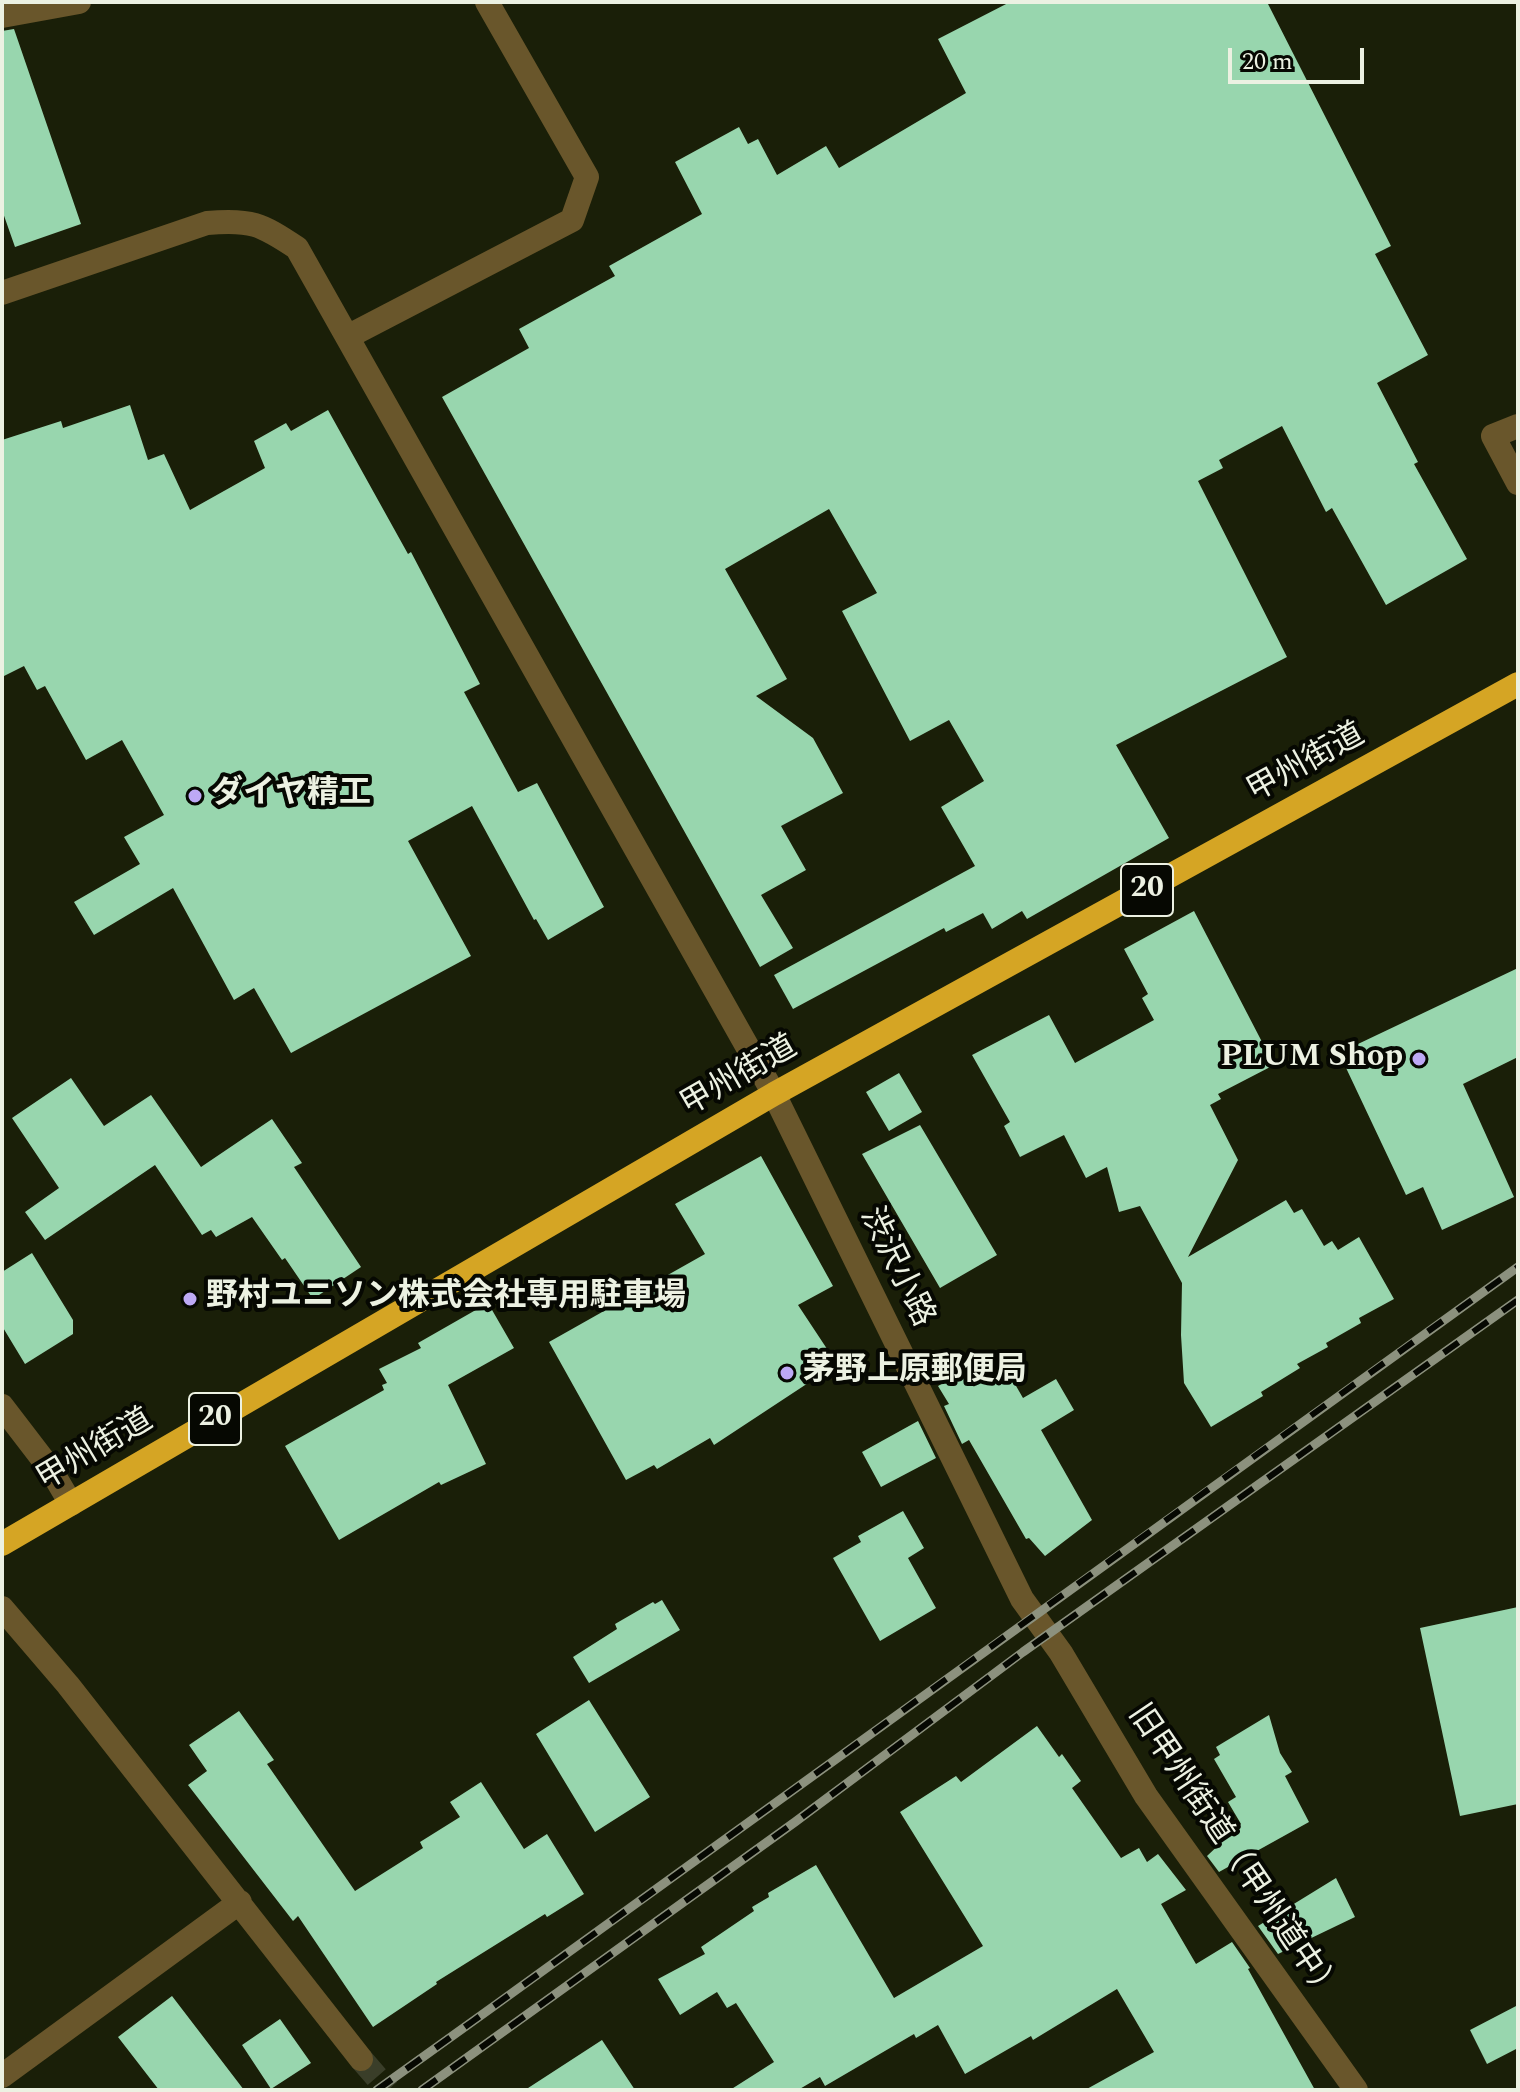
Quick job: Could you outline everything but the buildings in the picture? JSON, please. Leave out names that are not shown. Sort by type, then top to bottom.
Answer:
[{"type":"highway","name":"甲州街道","points":[[2,1544],[774,1094],[1518,684]]},
{"type":"street","points":[[2,16],[79,2]]},
{"type":"street","points":[[349,336],[572,220],[587,177],[487,2]]},
{"type":"street","name":"渋沢小路","points":[[2,293],[207,223],[236,220],[265,226],[297,248],[774,1094],[1022,1599],[1061,1653]]},
{"type":"street","points":[[1518,426],[1493,436],[1518,483]]},
{"type":"street","points":[[2,1406],[51,1470],[71,1504]]},
{"type":"street","points":[[2,1608],[68,1685],[361,2059]]},
{"type":"street","name":"旧甲州街道（甲州道中）","points":[[1061,1653],[1146,1796],[1356,2090]]},
{"type":"street","points":[[2,2076],[240,1902]]},
{"type":"tunnel","points":[[361,2059],[388,2090]]},
{"type":"railway","points":[[377,2090],[1518,1267]]},
{"type":"railway","points":[[422,2090],[795,1822],[1023,1652],[1518,1300]]},
{"type":"place","name":"ダイヤ精工","points":[[195,796]]},
{"type":"place","name":"PLUM Shop","points":[[1419,1059]]},
{"type":"place","name":"野村ユニソン株式会社専用駐車場","points":[[190,1299]]},
{"type":"place","name":"茅野上原郵便局","points":[[787,1373]]}]
